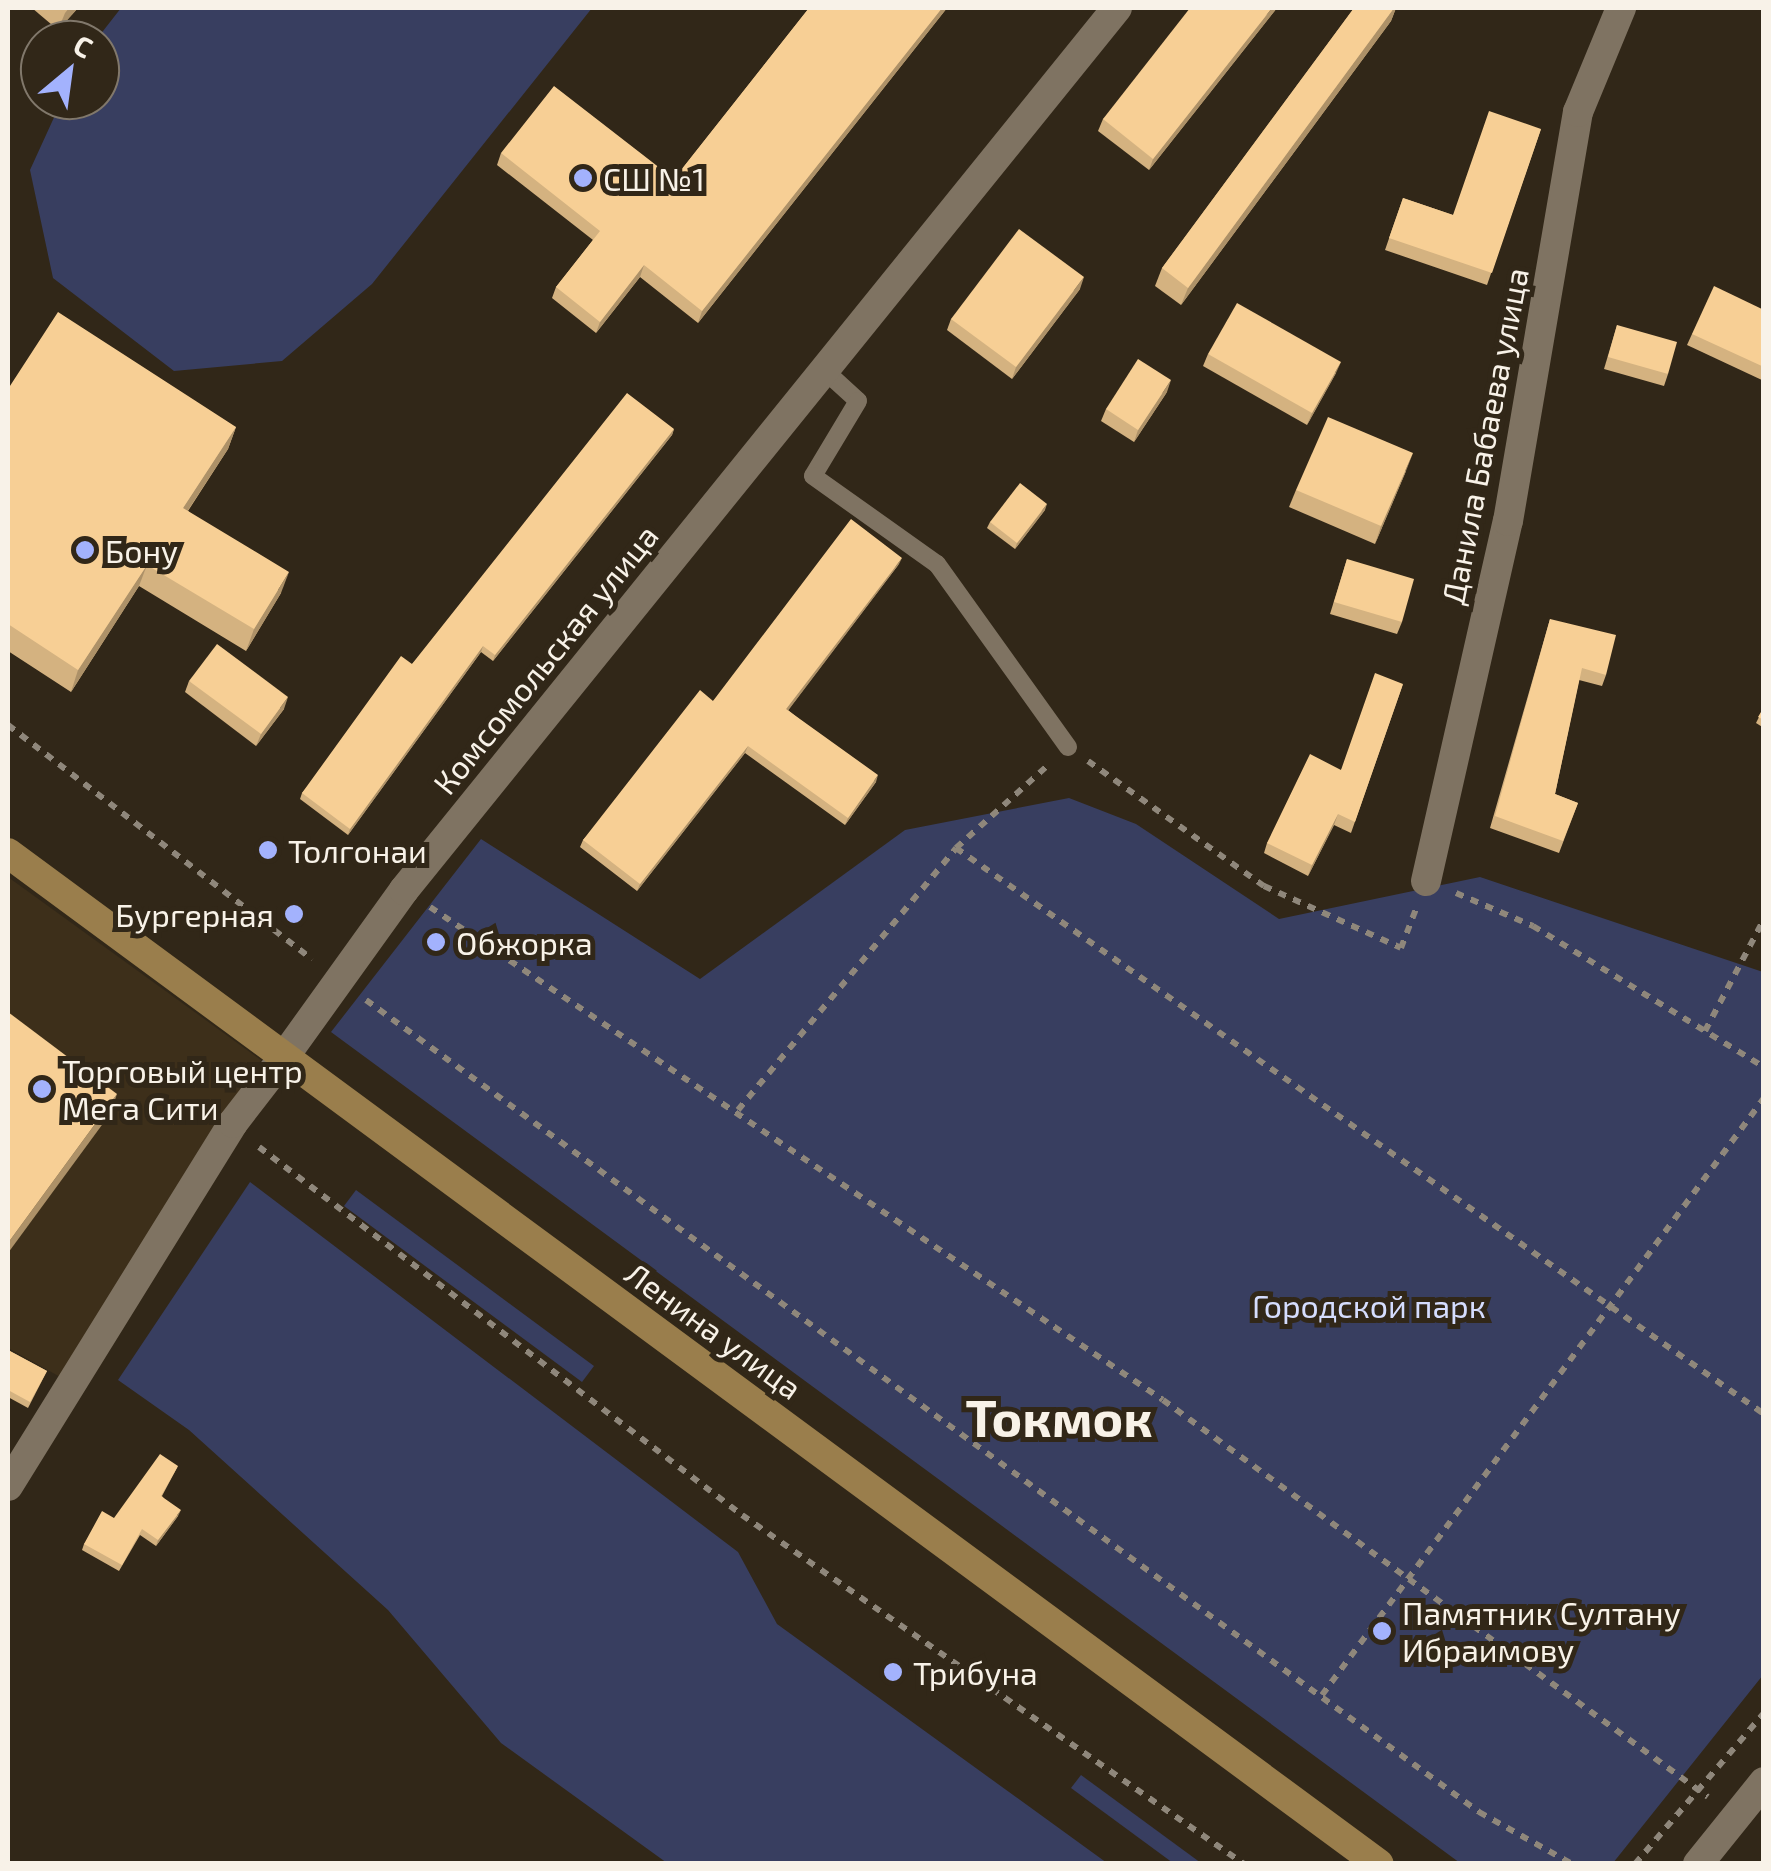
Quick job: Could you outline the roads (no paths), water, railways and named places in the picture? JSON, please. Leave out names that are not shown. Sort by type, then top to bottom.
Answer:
[{"type":"main road","name":"Ленина улица","points":[[8,853],[1379,1864]]},
{"type":"street","name":"Комсомольская улица","points":[[8,1486],[233,1123],[342,983],[404,890],[1116,8]]},
{"type":"street","name":"Данила Бабаева улица","points":[[1426,881],[1508,521],[1578,112],[1622,8]]},
{"type":"street","points":[[1698,1864],[1764,1782]]},
{"type":"lane","points":[[823,369],[858,401],[813,476],[937,564],[1068,747]]},
{"type":"place","name":"СШ №1","points":[[583,178]]},
{"type":"place","name":"Бону","points":[[85,550]]},
{"type":"place","name":"Толгонаи","points":[[268,850]]},
{"type":"place","name":"Бургерная","points":[[294,914]]},
{"type":"place","name":"Обжорка","points":[[436,942]]},
{"type":"place","name":"Торговый центр Мега Сити","points":[[42,1089]]},
{"type":"place","name":"Памятник Султану Ибраимову","points":[[1382,1631]]},
{"type":"place","name":"Трибуна","points":[[893,1672]]},
{"type":"district","name":"Токмок","points":[[1059,1417]]},
{"type":"park label","name":"Городской парк","points":[[1369,1305]]}]
